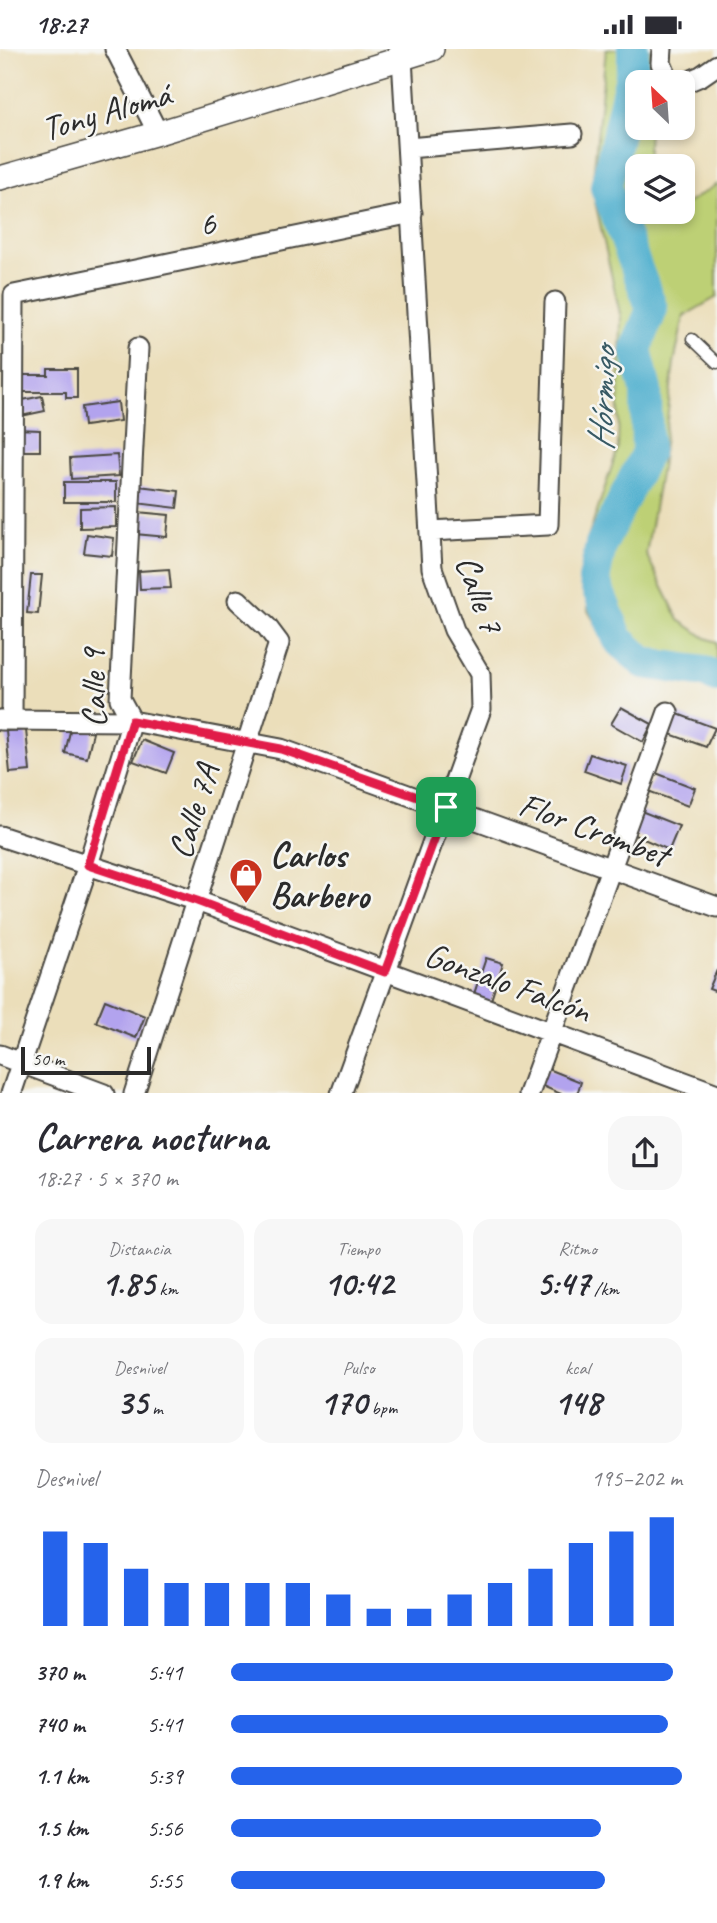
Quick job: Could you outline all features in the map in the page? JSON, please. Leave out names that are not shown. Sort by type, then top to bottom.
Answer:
[{"type":"street","points":[[115,49],[158,133]]},
{"type":"street","name":"Tony Alomá","points":[[0,178],[158,133],[400,54],[432,49]]},
{"type":"street","points":[[662,49],[661,63],[664,70]]},
{"type":"street","name":"Calle 7","points":[[341,1093],[481,709],[480,674],[454,630],[432,568],[408,148],[400,54]]},
{"type":"street","points":[[695,79],[717,65]]},
{"type":"street","points":[[408,148],[572,134]]},
{"type":"street","name":"6","points":[[6,720],[14,295],[412,213]]},
{"type":"street","points":[[430,531],[548,525],[555,302]]},
{"type":"street","name":"Calle 9","points":[[11,1093],[88,865],[132,721],[120,699],[138,348]]},
{"type":"street","name":"Calle 7A","points":[[134,1093],[279,643],[267,627],[238,600]]},
{"type":"street","points":[[529,1093],[668,712]]},
{"type":"street","name":"Flor Crombet","points":[[6,720],[132,721],[281,749],[717,907]]},
{"type":"street","name":"Gonzalo Falcón","points":[[0,836],[197,901],[715,1091]]},
{"type":"street","points":[[0,1055],[101,1093]]},
{"type":"lane","points":[[692,339],[717,363]]},
{"type":"green space","points":[[606,49],[651,49],[650,70],[625,70],[625,140],[648,140],[648,154],[625,154],[625,224],[695,224],[695,198],[717,184],[717,297],[684,316],[674,363],[661,468],[646,554],[679,620],[717,642],[717,689],[643,669],[617,659],[588,611],[587,541],[618,448],[621,318],[592,188]]},
{"type":"building","points":[[48,369],[77,369],[77,398],[66,398],[66,392],[19,392],[19,375],[48,375]]},
{"type":"building","points":[[42,396],[45,411],[21,416],[18,401]]},
{"type":"building","points":[[118,402],[120,421],[84,426],[82,407]]},
{"type":"building","points":[[16,429],[40,430],[40,451],[16,451]]},
{"type":"building","points":[[117,455],[119,476],[71,479],[70,458]]},
{"type":"building","points":[[64,482],[116,482],[116,502],[64,502]]},
{"type":"building","points":[[139,486],[179,491],[177,508],[136,503]]},
{"type":"building","points":[[116,507],[116,527],[80,528],[80,508]]},
{"type":"building","points":[[137,512],[169,515],[167,537],[135,534]]},
{"type":"building","points":[[87,534],[114,538],[112,556],[84,553]]},
{"type":"building","points":[[169,569],[171,588],[140,589],[139,571]]},
{"type":"building","points":[[31,575],[42,575],[38,614],[27,613]]},
{"type":"building","points":[[621,707],[652,724],[643,742],[611,724]]},
{"type":"building","points":[[675,713],[715,728],[706,747],[667,733]]},
{"type":"building","points":[[72,723],[94,728],[87,758],[65,753]]},
{"type":"building","points":[[26,730],[30,771],[10,773],[6,731]]},
{"type":"building","points":[[142,740],[174,753],[166,773],[133,761]]},
{"type":"building","points":[[590,754],[627,766],[621,784],[584,771]]},
{"type":"building","points":[[656,773],[695,788],[688,806],[648,791]]},
{"type":"building","points":[[641,811],[679,826],[669,850],[632,834]]},
{"type":"building","points":[[486,958],[503,963],[490,1003],[473,997]]},
{"type":"building","points":[[717,970],[717,992],[709,989]]},
{"type":"building","points":[[105,1000],[145,1016],[136,1038],[96,1022]]},
{"type":"building","points":[[546,1068],[581,1082],[577,1093],[559,1093],[540,1085]]},
{"type":"waterway","name":"Hórmigo","points":[[633,49],[633,66],[606,187],[652,309],[636,349],[646,390],[647,452],[601,545],[594,580],[618,639],[644,663],[705,672],[717,677]]},
{"type":"place","name":"Carlos Barbero","points":[[246,905]]},
{"type":"route","points":[[132,721],[281,749],[446,807],[385,972],[197,901],[88,865],[132,721]]}]
